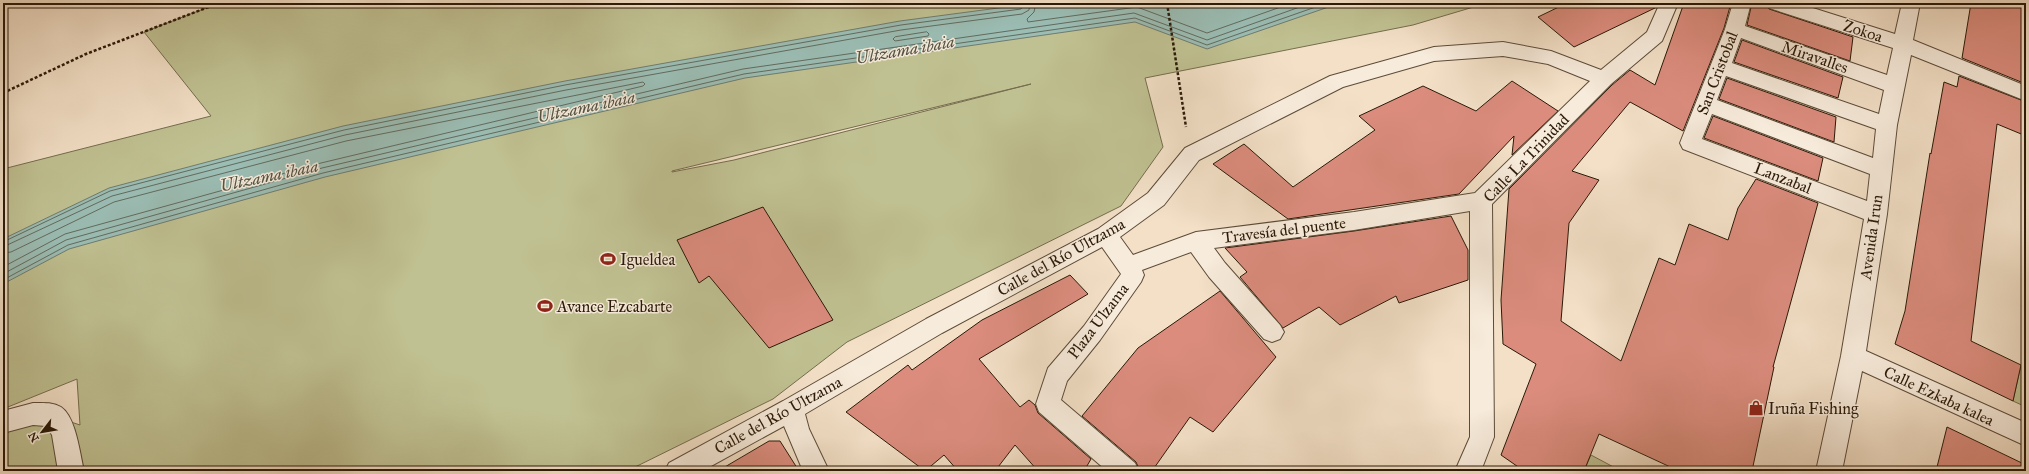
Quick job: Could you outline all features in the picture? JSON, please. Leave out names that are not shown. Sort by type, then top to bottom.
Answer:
[{"type":"street","name":"Calle La Trinidad","points":[[1468,471],[1482,437],[1481,200],[1604,79],[1655,36],[1669,3]]},
{"type":"street","name":"San Cristobal","points":[[1690,143],[1735,29],[1742,3]]},
{"type":"street","name":"Zokoa","points":[[1776,3],[1903,44],[2026,94]]},
{"type":"street","name":"Avenida Irun","points":[[1829,471],[1853,356],[1876,214],[1880,169],[1887,125],[1911,3]]},
{"type":"street","name":"Miravalles","points":[[1735,29],[1895,86]]},
{"type":"street","name":"Calle del Río Ultzama","points":[[678,471],[792,409],[934,326],[1106,235],[1156,199],[1192,154],[1337,81],[1434,54],[1503,49],[1551,58],[1604,79]]},
{"type":"street","points":[[1720,66],[1887,125]]},
{"type":"street","points":[[1705,103],[1880,169]]},
{"type":"street","name":"Lanzabal","points":[[1690,143],[1876,214]]},
{"type":"street","name":"Travesía del puente","points":[[1128,266],[1196,241],[1354,222],[1481,200]]},
{"type":"street","points":[[1106,235],[1128,266]]},
{"type":"street","points":[[1196,241],[1217,270],[1272,332]]},
{"type":"street","name":"Plaza Ulzama","points":[[1126,471],[1048,404],[1056,376],[1092,333],[1134,275],[1128,266]]},
{"type":"street","name":"Calle Ezkaba kalea","points":[[1853,356],[2026,435]]},
{"type":"street","points":[[792,409],[797,429],[816,471]]},
{"type":"street","points":[[3,422],[33,414],[53,415],[64,432],[71,471]]},
{"type":"path","points":[[3,93],[86,54],[219,3]]},
{"type":"path","points":[[1166,3],[1181,90],[1186,132],[1192,154]]},
{"type":"green space","points":[[219,3],[1487,3],[1413,25],[1145,78],[1163,147],[1121,206],[847,342],[773,399],[627,471],[3,471],[3,426],[47,414],[80,425],[77,379],[3,409],[3,169],[211,116],[144,32]],"holes":[[[1031,84],[734,160],[672,172]]]},
{"type":"green space","points":[[2026,354],[2026,407],[2013,401],[2021,365]]},
{"type":"green space","points":[[1591,455],[1621,471],[1584,471]]},
{"type":"water","name":"Ultzama ibaia","points":[[1036,3],[1340,3],[1207,49],[1135,22],[745,78],[325,177],[69,249],[3,284],[3,239],[109,188],[343,126],[565,81],[900,21]]},
{"type":"building","points":[[1567,3],[1658,3],[1657,7],[1574,47],[1538,17]]},
{"type":"building","points":[[1684,3],[1731,3],[1724,28],[1683,131],[1630,102],[1572,171],[1599,180],[1569,223],[1561,321],[1621,361],[1659,258],[1675,265],[1689,224],[1728,240],[1738,208],[1756,179],[1818,203],[1773,367],[1752,471],[1679,471],[1599,434],[1584,471],[1524,471],[1501,455],[1536,364],[1503,344],[1501,300],[1509,189],[1612,85],[1630,70],[1655,85]]},
{"type":"building","points":[[1752,3],[1766,4],[1769,9],[1853,37],[1850,61],[1747,25]]},
{"type":"building","points":[[1971,3],[2026,3],[2026,84],[1962,58]]},
{"type":"building","points":[[1742,40],[1843,77],[1838,98],[1734,62]]},
{"type":"building","points":[[1959,76],[2026,102],[2026,136],[1997,124],[1971,341],[2021,365],[2013,401],[1895,344],[1905,311],[1930,153],[1931,154],[1944,82],[1957,87]]},
{"type":"building","points":[[1727,78],[1836,117],[1834,142],[1719,99]]},
{"type":"building","points":[[1512,81],[1558,111],[1512,155],[1514,136],[1459,194],[1288,219],[1213,164],[1244,144],[1293,187],[1375,130],[1359,116],[1423,86],[1476,111]]},
{"type":"building","points":[[1713,116],[1823,158],[1818,181],[1704,138]]},
{"type":"building","points":[[763,207],[833,320],[769,348],[709,276],[699,283],[677,240]]},
{"type":"building","points":[[1451,216],[1468,250],[1468,280],[1399,303],[1396,296],[1340,325],[1319,307],[1283,328],[1240,277],[1247,272],[1225,248],[1354,231]]},
{"type":"building","points":[[1070,275],[1088,294],[979,359],[1020,407],[1029,400],[1035,405],[1038,413],[1091,459],[1084,471],[1038,471],[1015,445],[995,471],[958,471],[944,455],[925,471],[846,412],[908,365],[912,370],[982,320]]},
{"type":"building","points":[[1220,291],[1276,357],[1213,432],[1190,417],[1152,471],[1140,471],[1136,462],[1082,416],[1138,348]]},
{"type":"building","points":[[1947,427],[2026,465],[2026,471],[1936,471]]},
{"type":"building","points":[[769,441],[780,441],[799,471],[718,471]]},
{"type":"place","name":"Igueldea","points":[[608,259]]},
{"type":"place","name":"Avance Ezcabarte","points":[[545,306]]},
{"type":"place","name":"Iruña Fishing","points":[[1756,408]]}]
